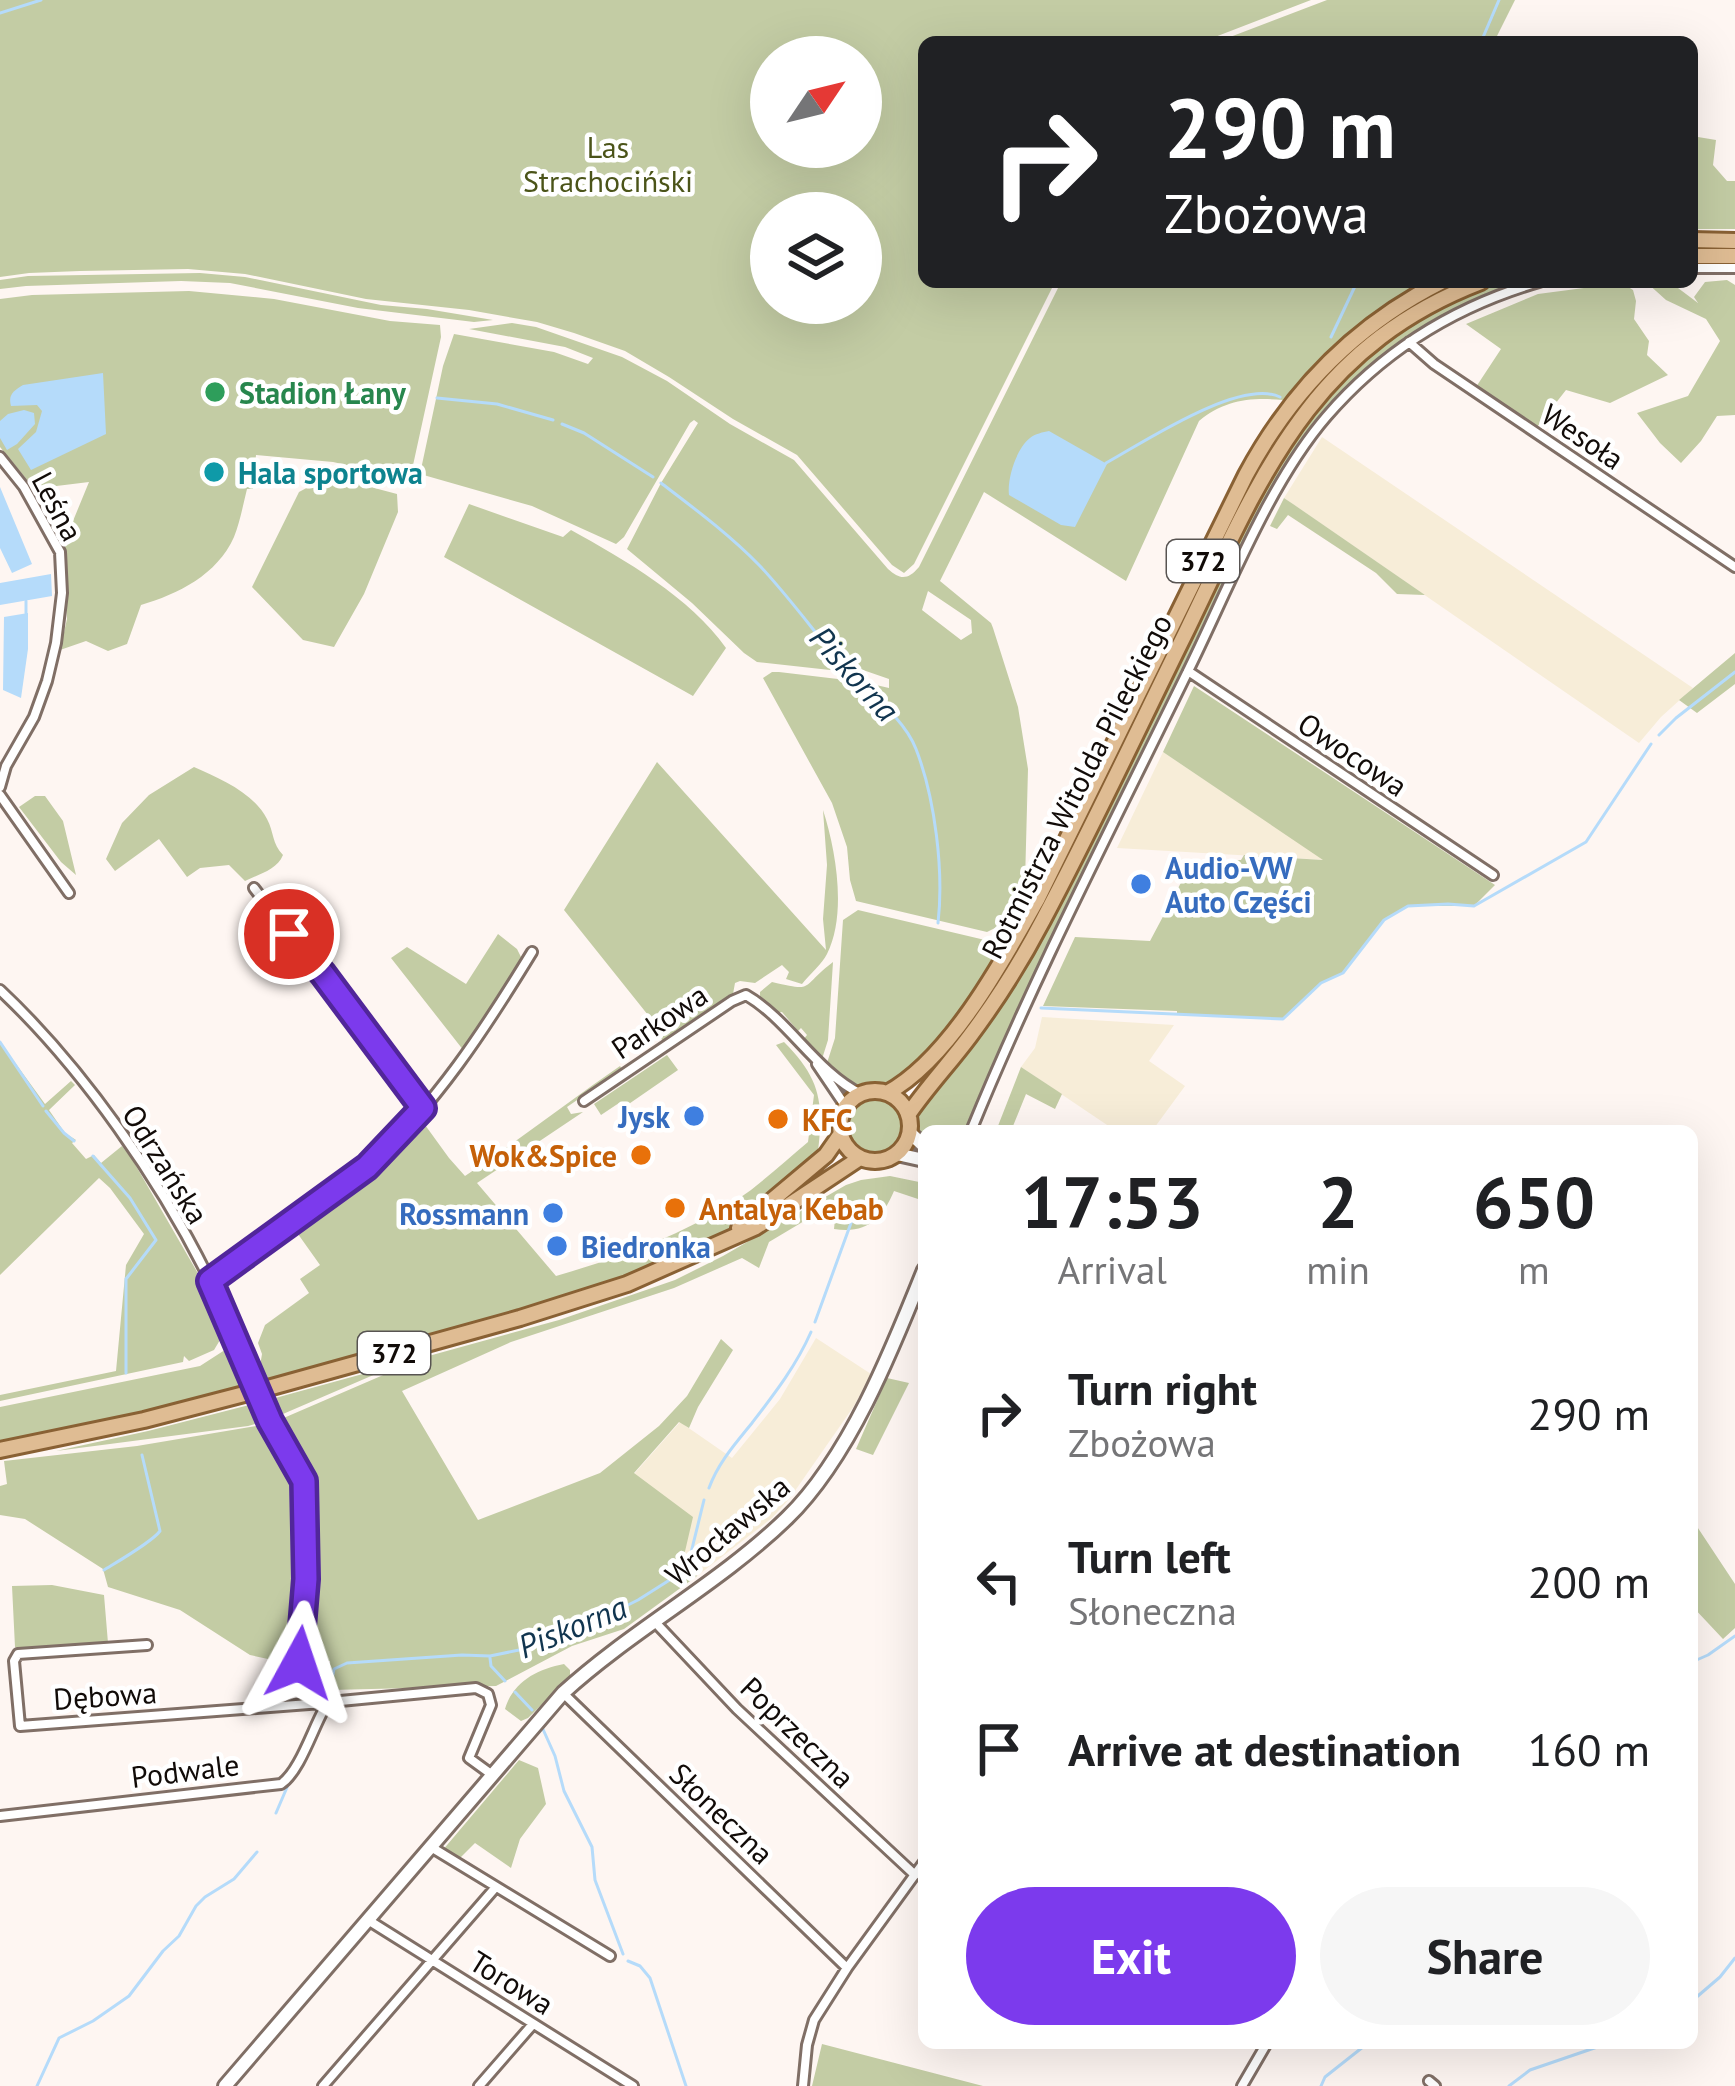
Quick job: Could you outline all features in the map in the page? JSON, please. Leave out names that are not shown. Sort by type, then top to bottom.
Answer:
[{"type":"main road","points":[[1698,240],[1735,241]]},
{"type":"main road","points":[[1698,256],[1735,256]]},
{"type":"main road","name":"Rotmistrza Witolda Pileckiego","points":[[887,1093],[944,1042],[1005,957],[1276,423],[1348,343],[1431,288]]},
{"type":"main road","name":"Rotmistrza Witolda Pileckiego","points":[[909,1123],[1041,925],[1246,507],[1292,428],[1335,376],[1374,341],[1423,309],[1468,288]]},
{"type":"main road","points":[[860,1159],[847,1148],[840,1119],[861,1094],[887,1093],[900,1101],[918,1137]]},
{"type":"main road","name":"372","points":[[1,1450],[268,1388],[601,1294],[756,1227],[860,1159],[879,1161],[897,1154],[908,1140],[909,1123]]},
{"type":"main road","name":"372","points":[[718,1244],[826,1155],[841,1135]]},
{"type":"main road","points":[[897,1154],[918,1159]]},
{"type":"main road","name":"Wrocławska","points":[[225,2086],[563,1693],[770,1534],[817,1485],[865,1402],[918,1283]]},
{"type":"street","points":[[1698,268],[1735,268]]},
{"type":"street","points":[[973,1125],[1003,1052],[1102,846],[1295,460],[1351,390],[1409,342],[1478,303],[1522,288]]},
{"type":"street","name":"Wesoła","points":[[1409,342],[1448,374],[1735,567]]},
{"type":"street","name":"Leśna","points":[[0,457],[24,487],[60,552],[62,593],[46,681],[34,717],[6,766],[0,791]]},
{"type":"street","name":"Owocowa","points":[[1188,671],[1493,874]]},
{"type":"street","points":[[0,791],[69,893]]},
{"type":"street","points":[[254,888],[423,1108]]},
{"type":"street","points":[[210,1281],[367,1167],[469,1050],[532,952]]},
{"type":"street","name":"Odrzańska","points":[[0,990],[48,1038],[156,1187],[210,1281],[270,1421],[304,1481],[306,1579],[299,1663],[305,1687],[322,1702]]},
{"type":"street","name":"Parkowa","points":[[584,1101],[746,995],[813,1058]]},
{"type":"street","points":[[813,1058],[861,1094]]},
{"type":"street","points":[[813,1058],[846,1107]]},
{"type":"street","name":"Poprzeczna","points":[[653,1620],[737,1709],[915,1875]]},
{"type":"street","name":"Dębowa","points":[[147,1645],[18,1654],[14,1660],[20,1726],[322,1702]]},
{"type":"street","points":[[322,1702],[476,1688],[488,1694],[489,1713],[470,1758],[491,1774]]},
{"type":"street","name":"Słoneczna","points":[[563,1693],[847,1968]]},
{"type":"street","name":"Podwale","points":[[0,1816],[281,1784],[294,1771],[322,1702]]},
{"type":"street","points":[[430,1846],[610,1956]]},
{"type":"street","points":[[803,2086],[814,2020],[918,1871]]},
{"type":"street","points":[[323,2086],[496,1888]]},
{"type":"street","name":"Torowa","points":[[367,1918],[633,2086]]},
{"type":"street","points":[[479,2086],[533,2024]]},
{"type":"street","points":[[1242,2086],[1264,2049]]},
{"type":"shaded area","points":[[1322,437],[1693,688],[1639,743],[1284,498]]},
{"type":"shaded area","points":[[1163,752],[1325,860],[1117,848]]},
{"type":"shaded area","points":[[1042,1017],[1174,1025],[1149,1061],[1185,1086],[1156,1125],[1107,1125],[1021,1067],[1035,1048]]},
{"type":"shaded area","points":[[816,1338],[871,1374],[790,1498],[772,1518],[697,1576],[634,1474],[680,1422],[732,1458],[780,1399]]},
{"type":"green space","name":"Las Strachociński","points":[[0,0],[1311,0],[1218,36],[918,36],[918,288],[1052,288],[914,564],[904,573],[797,455],[625,351],[537,322],[366,299],[245,274],[188,269],[0,277]]},
{"type":"green space","points":[[1327,0],[1515,0],[1497,36],[1233,36]]},
{"type":"green space","points":[[1698,137],[1716,140],[1713,165],[1727,181],[1735,181],[1735,229],[1698,229]]},
{"type":"green space","points":[[200,273],[493,320],[474,322],[358,308],[230,283],[0,289],[0,280],[28,276]]},
{"type":"green space","points":[[1727,280],[1735,285],[1735,415],[1717,416],[1681,463],[1637,413],[1688,396],[1720,341],[1706,319],[1666,300],[1653,288],[1678,288],[1698,303],[1694,297],[1705,282]]},
{"type":"green space","points":[[1058,288],[1415,288],[1348,334],[1283,400],[1238,402],[1199,421],[1126,581],[984,492],[940,581],[991,623],[1018,707],[1028,769],[1025,882],[1019,899],[1012,899],[1009,921],[987,932],[856,901],[847,847],[832,803],[763,678],[779,672],[889,688],[889,679],[863,670],[757,662],[627,549],[698,423],[690,423],[616,544],[532,506],[420,474],[454,334],[554,352],[588,364],[593,358],[565,347],[469,329],[512,323],[622,357],[794,460],[892,573],[908,576],[919,567]],"holes":[[[928,591],[971,620],[972,633],[961,640],[922,610]]]},
{"type":"green space","points":[[1454,288],[1407,313],[1360,347],[1320,386],[1287,428],[1232,523],[1042,903],[1223,531],[1282,427],[1338,362],[1406,310]]},
{"type":"green space","points":[[1481,288],[1506,288],[1439,319],[1388,353],[1343,393],[1301,443],[1251,532],[1068,903],[970,1125],[918,1125],[918,1135],[914,1114],[976,1037],[1267,479],[1321,399],[1378,345],[1455,298]]},
{"type":"green space","points":[[1630,288],[1636,301],[1634,319],[1649,341],[1647,355],[1668,375],[1610,403],[1566,390],[1537,427],[1476,387],[1501,349],[1466,324],[1538,294]]},
{"type":"green space","name":"Stadion Łany","points":[[189,291],[440,325],[410,479],[333,462],[256,455],[253,489],[247,489],[234,537],[218,562],[182,589],[141,605],[127,644],[108,651],[86,641],[60,650],[67,619],[66,538],[89,482],[32,489],[0,447],[0,299]]},
{"type":"green space","points":[[329,476],[397,494],[398,512],[364,594],[334,647],[303,640],[252,587],[299,492]]},
{"type":"green space","points":[[1284,498],[1425,595],[1397,594],[1376,573],[1288,515],[1277,529],[1270,526]]},
{"type":"green space","points":[[469,504],[563,537],[571,530],[634,567],[694,612],[726,648],[693,696],[444,557]]},
{"type":"green space","points":[[1735,653],[1735,684],[1697,713],[1679,700]]},
{"type":"green space","points":[[1194,686],[1495,885],[1474,906],[1408,906],[1384,920],[1343,973],[1321,983],[1283,1019],[1043,1006],[1075,937],[1150,941],[1193,860],[1241,860],[1244,855],[1323,860],[1163,752]]},
{"type":"green space","points":[[657,762],[826,950],[823,810],[838,902],[827,954],[802,984],[786,979],[789,972],[782,965],[755,983],[735,983],[733,994],[663,1042],[664,1035],[564,910]]},
{"type":"green space","points":[[194,767],[253,801],[269,824],[283,855],[280,860],[245,881],[229,865],[200,868],[187,877],[159,839],[115,871],[106,859],[122,823],[149,795]]},
{"type":"green space","points":[[35,796],[45,796],[63,821],[76,875],[19,807]]},
{"type":"green space","points":[[858,910],[985,940],[1017,926],[930,1051],[894,1084],[883,1087],[855,1087],[827,1063],[835,1038],[843,920]]},
{"type":"green space","points":[[498,934],[517,949],[520,968],[464,1051],[391,958],[407,947],[466,984]]},
{"type":"green space","points":[[833,962],[828,1040],[822,1059],[803,1040],[807,1035],[801,1028],[798,1031],[782,1012],[775,1013],[760,992],[772,982],[806,985]]},
{"type":"green space","points":[[0,1042],[45,1104],[71,1081],[75,1085],[49,1110],[86,1159],[94,1155],[101,1163],[122,1146],[132,1159],[215,1303],[223,1335],[214,1350],[189,1361],[184,1356],[183,1362],[0,1401],[0,1395],[116,1371],[126,1265],[144,1234],[99,1178],[0,1275]]},
{"type":"green space","points":[[784,1042],[805,1067],[817,1092],[821,1154],[724,1235],[660,1267],[456,1331],[266,1382],[258,1343],[265,1325],[309,1293],[300,1279],[320,1265],[293,1227],[420,1118],[465,1176],[620,1066],[567,1107],[571,1114],[583,1112],[477,1183],[556,1276],[632,1251],[705,1218],[751,1190],[808,1142],[814,1095],[776,1045]]},
{"type":"green space","points":[[667,1055],[678,1070],[623,1108],[619,1103],[601,1115],[594,1104]]},
{"type":"green space","points":[[1021,1067],[1062,1094],[1055,1109],[1026,1094],[1013,1125],[998,1125]]},
{"type":"green space","points":[[875,1098],[895,1106],[903,1126],[895,1146],[875,1154],[855,1146],[847,1126],[855,1106]]},
{"type":"green space","points":[[890,1176],[918,1182],[918,1199],[894,1191],[872,1222],[846,1230],[834,1229],[841,1204],[831,1205],[769,1242],[759,1268],[742,1258],[674,1288],[511,1342],[402,1391],[478,1520],[600,1473],[659,1426],[687,1396],[721,1339],[733,1350],[689,1428],[679,1422],[634,1473],[693,1517],[683,1560],[697,1576],[624,1629],[572,1646],[496,1686],[330,1690],[330,1661],[303,1654],[310,1570],[309,1487],[285,1439],[289,1434],[283,1435],[276,1424],[279,1420],[425,1357],[559,1320],[675,1280],[861,1180]]},
{"type":"green space","points":[[231,1346],[245,1388],[0,1443],[0,1407],[200,1366]]},
{"type":"green space","points":[[399,1364],[276,1417],[268,1400]]},
{"type":"green space","points":[[887,1378],[909,1383],[873,1455],[856,1449]]},
{"type":"green space","points":[[253,1404],[262,1422],[248,1426],[56,1451],[148,1431]]},
{"type":"green space","points":[[268,1426],[302,1487],[304,1552],[295,1659],[250,1655],[180,1610],[108,1587],[103,1569],[25,1519],[0,1515],[0,1486],[7,1484],[4,1461]]},
{"type":"green space","points":[[1698,1528],[1735,1584],[1735,1628],[1723,1639],[1698,1612]]},
{"type":"green space","points":[[52,1585],[104,1595],[108,1643],[35,1651],[15,1647],[12,1586]]},
{"type":"green space","points":[[564,1664],[570,1677],[528,1718],[521,1721],[505,1709],[527,1678]]},
{"type":"green space","points":[[519,1760],[538,1768],[546,1804],[520,1839],[511,1868],[475,1843],[458,1860],[442,1851]]},
{"type":"green space","points":[[822,2044],[983,2086],[812,2086]]},
{"type":"water","points":[[103,373],[106,434],[31,470],[18,449],[36,432],[42,411],[37,405],[11,406],[12,394],[23,385]]},
{"type":"water","points":[[24,410],[34,413],[35,424],[7,450],[0,438],[0,421]]},
{"type":"water","points":[[1049,431],[1107,464],[1075,527],[1061,525],[1009,495],[1011,473],[1021,449],[1032,437]]},
{"type":"water","points":[[0,487],[32,564],[12,573],[0,548]]},
{"type":"water","points":[[51,574],[52,596],[0,605],[0,583]]},
{"type":"water","points":[[28,613],[21,698],[3,690],[4,617]]},
{"type":"waterway","points":[[0,13],[41,0]]},
{"type":"waterway","points":[[1484,36],[1499,0]]},
{"type":"waterway","points":[[1331,337],[1354,288]]},
{"type":"waterway","points":[[1106,463],[1217,404],[1241,396],[1280,397]]},
{"type":"waterway","name":"Piskorna","points":[[437,398],[497,404],[553,420]]},
{"type":"waterway","name":"Piskorna","points":[[562,424],[653,477]]},
{"type":"waterway","name":"Piskorna","points":[[661,483],[760,566],[910,737],[923,768],[936,835],[938,923]]},
{"type":"waterway","points":[[26,601],[26,613]]},
{"type":"waterway","points":[[1659,735],[1735,672]]},
{"type":"waterway","points":[[1041,1008],[1283,1019],[1321,983],[1343,973],[1384,920],[1408,906],[1474,906],[1586,842],[1651,744]]},
{"type":"waterway","points":[[0,1042],[43,1106]]},
{"type":"waterway","points":[[46,1111],[74,1141]]},
{"type":"waterway","points":[[93,1156],[130,1198],[156,1240],[126,1279],[126,1373]]},
{"type":"waterway","name":"Piskorna","points":[[815,1322],[859,1201]]},
{"type":"waterway","name":"Piskorna","points":[[709,1488],[811,1332]]},
{"type":"waterway","points":[[104,1570],[160,1531],[142,1455]]},
{"type":"waterway","name":"Piskorna","points":[[329,1695],[334,1669],[347,1663],[490,1656],[524,1649],[582,1628],[638,1600],[687,1569],[704,1500]]},
{"type":"waterway","points":[[1698,1659],[1735,1636]]},
{"type":"waterway","points":[[490,1658],[505,1681]]},
{"type":"waterway","points":[[515,1692],[532,1710]]},
{"type":"waterway","points":[[542,1727],[564,1791],[592,1847],[595,1880],[623,1954]]},
{"type":"waterway","name":"Piskorna","points":[[276,1813],[288,1785]]},
{"type":"waterway","name":"Piskorna","points":[[37,2086],[59,2038],[129,1996],[179,1936],[196,1906],[234,1879],[257,1852]]},
{"type":"waterway","points":[[1698,1996],[1735,1958]]},
{"type":"waterway","points":[[628,1961],[650,1978],[686,2086]]},
{"type":"waterway","points":[[1321,2086],[1325,2077],[1360,2049]]},
{"type":"waterway","points":[[1509,2086],[1530,2070],[1591,2049]]},
{"type":"place","name":"Stadion Łany","points":[[215,392]]},
{"type":"place","name":"Hala sportowa","points":[[214,472]]},
{"type":"place","name":"Audio-VW Auto Części","points":[[1141,884]]},
{"type":"place","name":"Jysk","points":[[694,1116]]},
{"type":"place","name":"KFC","points":[[778,1119]]},
{"type":"place","name":"Wok&Spice","points":[[641,1155]]},
{"type":"place","name":"Antalya Kebab","points":[[675,1208]]},
{"type":"place","name":"Rossmann","points":[[553,1213]]},
{"type":"place","name":"Biedronka","points":[[557,1246]]},
{"type":"route","points":[[289,934],[423,1108],[367,1167],[210,1281],[270,1421],[304,1481],[306,1579],[299,1663]]}]
